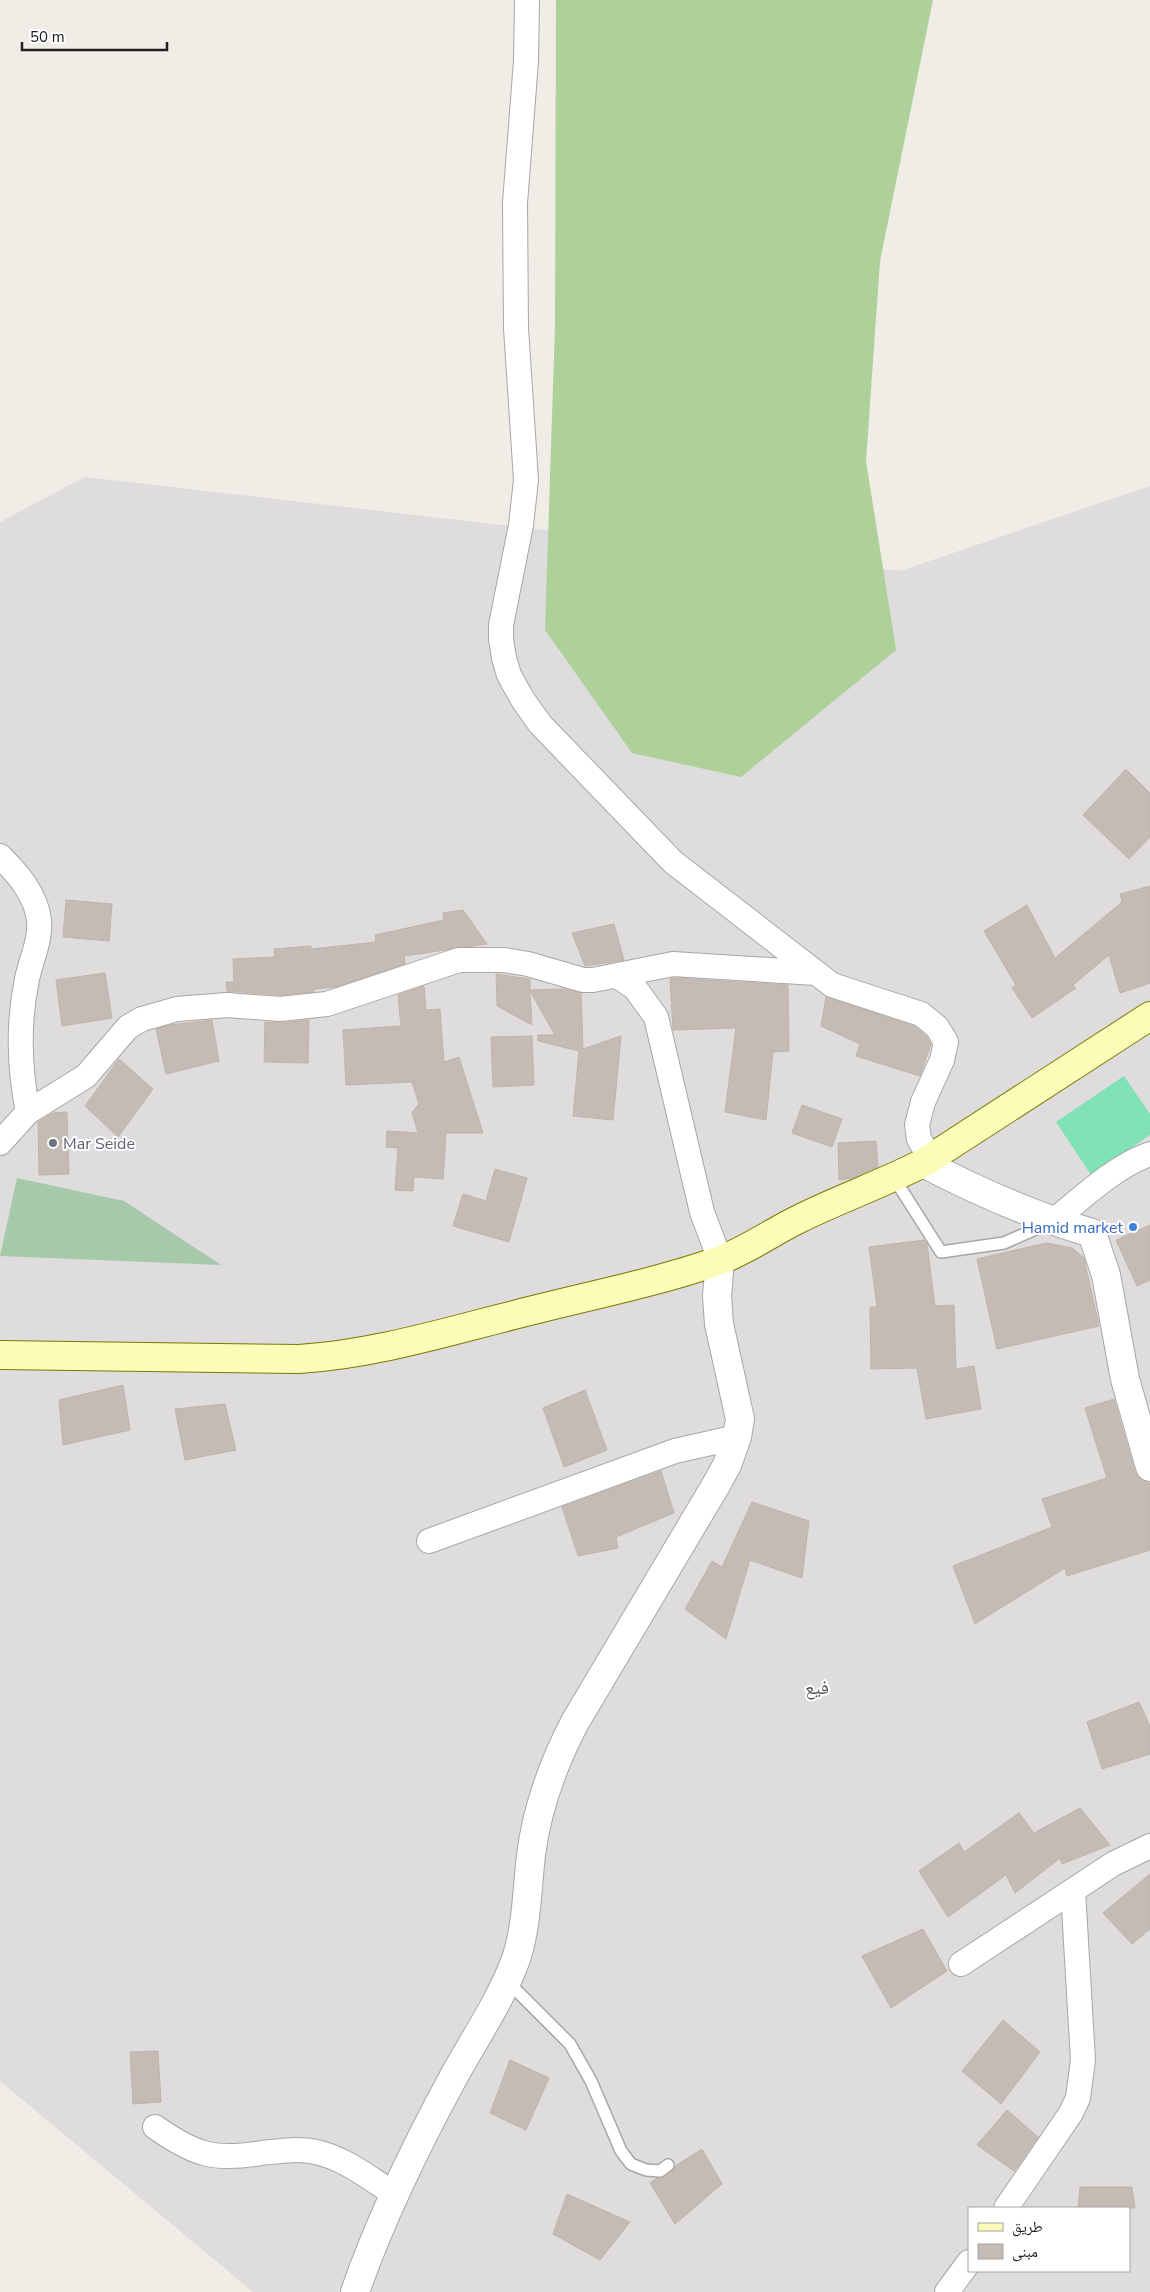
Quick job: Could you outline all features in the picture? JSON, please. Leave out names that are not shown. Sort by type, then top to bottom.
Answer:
[{"type":"main road","points":[[0,1356],[300,1359],[343,1356],[402,1344],[654,1280],[720,1260],[797,1220],[894,1178],[926,1161],[1150,1016]]},
{"type":"street","points":[[527,0],[526,61],[515,203],[516,328],[526,480],[521,525],[501,625],[504,658],[523,700],[540,724],[672,862],[832,985],[922,1014],[942,1034],[946,1042],[942,1060],[923,1102],[917,1125],[926,1161],[1014,1207],[1052,1222],[1092,1233],[1106,1275],[1125,1379],[1150,1468]]},
{"type":"street","points":[[0,856],[33,895],[39,920],[38,941],[27,980],[22,1026],[21,1078],[28,1112]]},
{"type":"street","points":[[0,1143],[28,1112],[86,1076],[128,1027],[142,1019],[177,1009],[227,1005],[280,1009],[327,1004],[459,960],[504,960],[528,964],[583,980],[607,978],[645,968],[673,964],[816,973]]},
{"type":"street","points":[[355,2292],[393,2193],[507,1981],[523,1935],[531,1853],[547,1782],[560,1750],[716,1485],[727,1465],[737,1437],[740,1420],[718,1324],[717,1296],[720,1260],[702,1212],[662,1033],[656,1016],[635,988],[617,976]]},
{"type":"street","points":[[1052,1222],[1110,1177],[1138,1158],[1150,1154]]},
{"type":"street","points":[[429,1541],[675,1451],[737,1437]]},
{"type":"street","points":[[961,1964],[1113,1864],[1150,1846]]},
{"type":"street","points":[[1007,2207],[1071,2114],[1078,2098],[1083,2060],[1073,1891]]},
{"type":"street","points":[[155,2127],[196,2152],[219,2156],[247,2156],[283,2150],[315,2151],[340,2160],[393,2193]]},
{"type":"street","points":[[947,2292],[968,2263]]},
{"type":"lane","points":[[894,1178],[941,1252],[1004,1243],[1052,1222]]},
{"type":"lane","points":[[507,1981],[570,2044],[591,2081],[621,2151],[631,2164],[646,2170],[660,2171],[668,2165]]},
{"type":"shaded area","points":[[85,477],[900,571],[1150,486],[1150,2292],[253,2292],[0,2081],[0,522]]},
{"type":"green space","points":[[556,0],[933,0],[880,261],[866,461],[896,650],[741,777],[632,753],[545,630],[555,325]]},
{"type":"green space","points":[[1124,1076],[1150,1114],[1150,1135],[1091,1175],[1056,1122]]},
{"type":"green space","points":[[17,1178],[124,1201],[221,1265],[0,1256]]},
{"type":"building","points":[[1126,769],[1150,793],[1150,837],[1129,859],[1083,815]]},
{"type":"building","points":[[1150,886],[1150,983],[1120,993],[1109,955],[1073,985],[1076,988],[1032,1018],[1012,988],[1016,985],[984,931],[1027,905],[1055,958],[1122,902],[1120,894]]},
{"type":"building","points":[[66,900],[112,904],[109,941],[63,937]]},
{"type":"building","points":[[463,910],[487,944],[404,956],[405,964],[336,987],[314,989],[314,992],[280,995],[227,991],[226,982],[234,982],[233,959],[275,957],[274,949],[311,946],[311,949],[376,942],[375,935],[444,920],[443,913]]},
{"type":"building","points":[[614,924],[624,960],[585,966],[572,933]]},
{"type":"building","points":[[105,973],[112,1018],[62,1026],[56,980]]},
{"type":"building","points":[[496,974],[530,979],[530,990],[563,989],[581,993],[583,1049],[621,1036],[613,1120],[573,1116],[579,1051],[538,1041],[538,1035],[555,1035],[530,991],[532,1025],[497,1006]]},
{"type":"building","points":[[670,979],[788,985],[789,1051],[773,1052],[766,1120],[725,1112],[736,1028],[673,1030]]},
{"type":"building","points":[[424,986],[426,1010],[440,1009],[444,1062],[459,1057],[483,1133],[446,1133],[443,1179],[414,1177],[413,1191],[395,1190],[398,1148],[386,1147],[387,1131],[418,1133],[412,1112],[419,1104],[412,1082],[346,1085],[343,1030],[401,1026],[398,995]]},
{"type":"building","points":[[826,997],[914,1026],[926,1036],[931,1044],[920,1076],[856,1056],[860,1044],[821,1026]]},
{"type":"building","points":[[212,1020],[219,1061],[166,1074],[156,1029],[170,1025]]},
{"type":"building","points":[[309,1020],[308,1063],[264,1062],[265,1022],[281,1023]]},
{"type":"building","points":[[532,1036],[534,1085],[493,1087],[491,1037]]},
{"type":"building","points":[[119,1059],[153,1089],[118,1137],[85,1106]]},
{"type":"building","points":[[802,1105],[842,1119],[832,1147],[792,1133]]},
{"type":"building","name":"Mar Seide","points":[[67,1112],[69,1174],[39,1175],[38,1122],[53,1113]]},
{"type":"building","points":[[876,1141],[878,1167],[852,1178],[839,1180],[838,1143]]},
{"type":"building","points":[[495,1169],[527,1178],[509,1242],[453,1226],[463,1194],[486,1201]]},
{"type":"building","points":[[1150,1225],[1150,1280],[1137,1286],[1116,1240]]},
{"type":"building","points":[[924,1240],[927,1244],[935,1306],[954,1305],[956,1369],[974,1366],[981,1409],[926,1419],[917,1368],[871,1369],[870,1307],[877,1307],[869,1247]]},
{"type":"building","points":[[1046,1243],[1072,1248],[1084,1258],[1099,1326],[997,1349],[977,1259]]},
{"type":"building","points":[[123,1385],[130,1430],[63,1445],[59,1400]]},
{"type":"building","points":[[585,1390],[607,1450],[564,1467],[543,1408]]},
{"type":"building","points":[[1114,1399],[1135,1472],[1140,1478],[1150,1484],[1150,1550],[1067,1576],[1065,1568],[975,1624],[953,1566],[1052,1527],[1042,1499],[1107,1478],[1085,1408]]},
{"type":"building","points":[[225,1404],[236,1450],[185,1460],[175,1409]]},
{"type":"building","points":[[661,1471],[674,1513],[616,1537],[618,1548],[578,1556],[562,1507]]},
{"type":"building","points":[[752,1502],[809,1521],[802,1578],[750,1560],[726,1639],[685,1609],[712,1561],[722,1567]]},
{"type":"building","points":[[1139,1702],[1150,1726],[1150,1754],[1102,1769],[1087,1722]]},
{"type":"building","points":[[1080,1808],[1110,1845],[1062,1864],[1060,1858],[1015,1893],[1006,1875],[948,1917],[919,1871],[959,1843],[964,1852],[1019,1813],[1034,1833]]},
{"type":"building","points":[[1150,1874],[1150,1929],[1132,1944],[1103,1913]]},
{"type":"building","points":[[923,1929],[947,1971],[891,2008],[862,1956]]},
{"type":"building","points":[[1003,2020],[1040,2052],[1001,2104],[962,2071]]},
{"type":"building","points":[[158,2051],[161,2102],[133,2104],[130,2052]]},
{"type":"building","points":[[510,2060],[549,2078],[526,2130],[490,2113]]},
{"type":"building","points":[[1007,2110],[1038,2137],[1014,2171],[977,2145]]},
{"type":"building","points":[[702,2149],[722,2184],[675,2224],[650,2183],[657,2178],[664,2177],[675,2166]]},
{"type":"building","points":[[1080,2187],[1132,2187],[1135,2208],[1078,2207]]},
{"type":"building","points":[[567,2194],[630,2222],[600,2260],[553,2234]]},
{"type":"place","name":"Mar Seide","points":[[53,1143]]},
{"type":"place","name":"Hamid market","points":[[1133,1227]]},
{"type":"district","name":"فيع","points":[[817,1687]]}]
